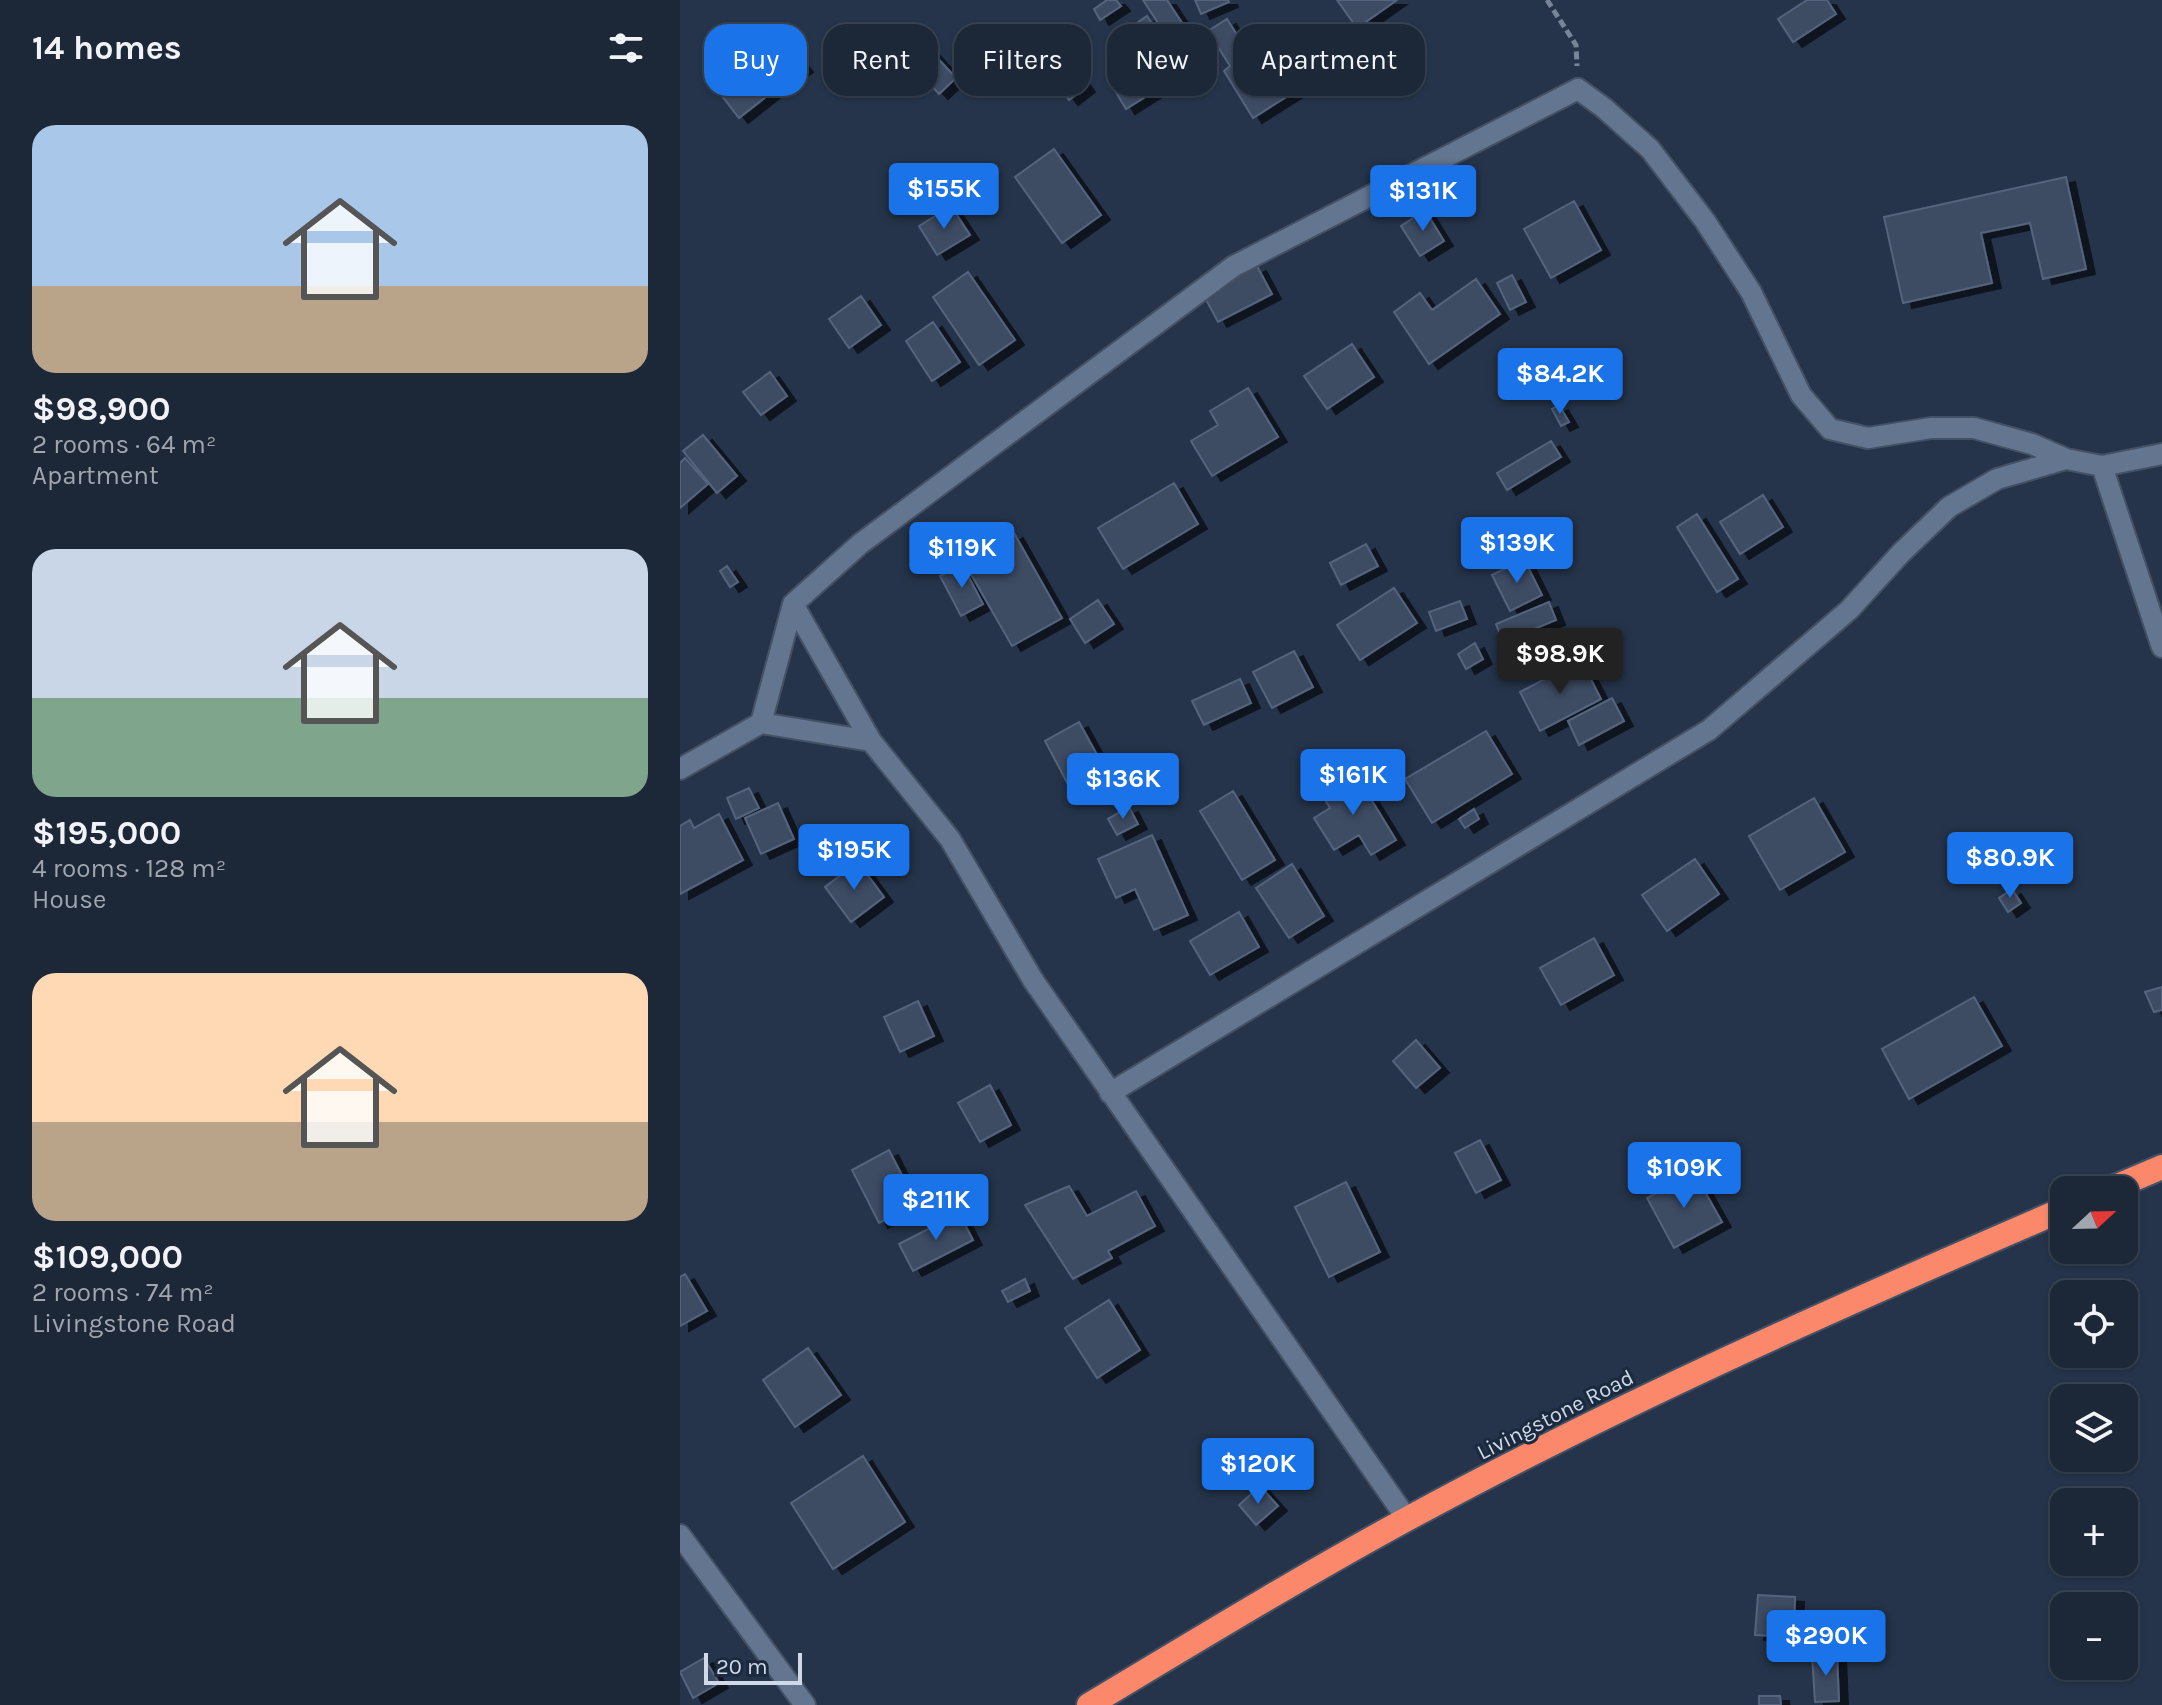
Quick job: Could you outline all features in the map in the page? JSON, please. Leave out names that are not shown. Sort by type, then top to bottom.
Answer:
[{"type":"highway","points":[[2138,1177],[2162,1167]]},
{"type":"highway","name":"Livingstone Road","points":[[1089,1705],[1407,1519],[1658,1391],[2050,1215]]},
{"type":"street","points":[[761,723],[793,604],[860,544],[1234,266],[1578,89],[1650,149],[1705,221],[1751,292],[1801,395],[1830,429],[1868,438],[1931,428],[1974,428],[2032,444],[2066,459],[2102,466],[2162,454]]},
{"type":"street","points":[[1110,1093],[1709,730],[1849,610],[1949,507],[1997,479],[2066,459]]},
{"type":"street","points":[[2102,466],[2162,647]]},
{"type":"street","points":[[793,604],[871,741],[950,839],[1033,980],[1407,1519]]},
{"type":"street","points":[[680,769],[761,723],[871,741]]},
{"type":"street","points":[[680,1535],[805,1705]]},
{"type":"path","points":[[1547,0],[1576,45],[1578,89]]},
{"type":"building","points":[[1107,0],[1116,0],[1121,6],[1100,20],[1094,9]]},
{"type":"building","points":[[1143,0],[1167,0],[1183,24],[1159,24]]},
{"type":"building","points":[[1195,0],[1228,0],[1229,2],[1201,14]]},
{"type":"building","points":[[1337,0],[1397,0],[1363,24],[1354,24]]},
{"type":"building","points":[[1807,0],[1827,0],[1836,14],[1793,42],[1778,19]]},
{"type":"building","points":[[1147,16],[1153,24],[1135,24]]},
{"type":"building","points":[[1227,19],[1233,28],[1233,86],[1224,71],[1230,66],[1217,45],[1217,25]]},
{"type":"building","points":[[938,59],[954,76],[954,80],[939,94]]},
{"type":"building","points":[[722,96],[767,96],[739,118]]},
{"type":"building","points":[[1118,96],[1147,96],[1126,109]]},
{"type":"building","points":[[1239,96],[1288,96],[1253,118]]},
{"type":"building","points":[[1054,149],[1101,215],[1062,243],[1015,177]]},
{"type":"building","points":[[2066,177],[2086,269],[2043,279],[2030,223],[1981,233],[1992,283],[1903,303],[1884,217]]},
{"type":"building","points":[[1574,201],[1601,250],[1551,278],[1524,229]]},
{"type":"building","points":[[951,206],[970,235],[937,255],[919,226]]},
{"type":"building","points":[[1425,210],[1444,241],[1420,256],[1401,226]]},
{"type":"building","points":[[1257,266],[1272,294],[1218,322],[1203,294]]},
{"type":"building","points":[[968,272],[1015,340],[979,365],[933,297]]},
{"type":"building","points":[[1512,275],[1526,302],[1510,310],[1497,283]]},
{"type":"building","points":[[1476,279],[1500,314],[1429,364],[1394,312],[1420,293],[1432,310]]},
{"type":"building","points":[[861,296],[881,325],[849,348],[829,319]]},
{"type":"building","points":[[933,322],[960,362],[932,381],[906,341]]},
{"type":"building","points":[[1352,344],[1374,377],[1327,409],[1304,376]]},
{"type":"building","points":[[770,372],[787,396],[761,415],[743,392]]},
{"type":"building","points":[[1248,388],[1278,437],[1212,476],[1191,441],[1218,425],[1210,411]]},
{"type":"building","points":[[1559,405],[1569,422],[1561,426],[1552,409]]},
{"type":"building","points":[[703,435],[737,476],[717,493],[683,451]]},
{"type":"building","points":[[1551,441],[1561,457],[1507,490],[1497,473]]},
{"type":"building","points":[[685,458],[708,484],[680,508],[680,463]]},
{"type":"building","points":[[1174,483],[1198,524],[1123,569],[1098,528]]},
{"type":"building","points":[[1763,495],[1783,527],[1740,554],[1720,522]]},
{"type":"building","points":[[1697,514],[1738,579],[1717,592],[1677,527]]},
{"type":"building","points":[[1014,533],[1062,618],[1012,646],[964,562]]},
{"type":"building","points":[[1366,544],[1378,566],[1341,585],[1330,563]]},
{"type":"building","points":[[1524,559],[1542,595],[1510,611],[1492,575]]},
{"type":"building","points":[[962,564],[983,604],[961,616],[940,576]]},
{"type":"building","points":[[727,566],[738,582],[730,587],[720,571]]},
{"type":"building","points":[[1394,588],[1417,623],[1360,660],[1337,625]]},
{"type":"building","points":[[1098,600],[1114,624],[1085,643],[1070,619]]},
{"type":"building","points":[[1460,601],[1467,619],[1436,631],[1429,612]]},
{"type":"building","points":[[1549,602],[1556,620],[1503,642],[1496,624]]},
{"type":"building","points":[[1475,643],[1483,659],[1466,669],[1458,654]]},
{"type":"building","points":[[1294,651],[1313,687],[1272,708],[1253,672]]},
{"type":"building","points":[[1581,660],[1601,699],[1540,731],[1520,692]]},
{"type":"building","points":[[1240,679],[1251,703],[1204,725],[1192,701]]},
{"type":"building","points":[[1612,698],[1624,721],[1579,745],[1568,721]]},
{"type":"building","points":[[1079,722],[1106,771],[1071,790],[1045,741]]},
{"type":"building","points":[[1486,731],[1512,774],[1432,823],[1405,779]]},
{"type":"building","points":[[1355,773],[1396,840],[1371,855],[1359,835],[1334,850],[1314,818],[1330,808],[1321,793]]},
{"type":"building","points":[[749,788],[759,808],[736,819],[727,798]]},
{"type":"building","points":[[1233,791],[1275,860],[1242,880],[1200,811]]},
{"type":"building","points":[[1814,798],[1845,852],[1780,890],[1749,836]]},
{"type":"building","points":[[778,803],[794,839],[761,854],[745,818]]},
{"type":"building","points":[[1129,807],[1138,824],[1117,835],[1108,819]]},
{"type":"building","points":[[1474,809],[1479,819],[1465,828],[1459,819]]},
{"type":"building","points":[[719,814],[743,860],[680,894],[680,826],[690,820],[694,828]]},
{"type":"building","points":[[1152,835],[1188,915],[1154,930],[1135,889],[1116,898],[1098,859]]},
{"type":"building","points":[[1695,859],[1719,894],[1667,931],[1642,895]]},
{"type":"building","points":[[858,862],[884,897],[851,922],[825,887]]},
{"type":"building","points":[[1292,864],[1324,916],[1289,938],[1256,888]]},
{"type":"building","points":[[2012,889],[2021,903],[2008,912],[1999,898]]},
{"type":"building","points":[[1239,912],[1259,947],[1210,975],[1190,941]]},
{"type":"building","points":[[1594,938],[1614,975],[1561,1005],[1540,968]]},
{"type":"building","points":[[2162,987],[2162,1010],[2154,1012],[2145,992]]},
{"type":"building","points":[[1974,997],[2002,1046],[1909,1099],[1882,1049]]},
{"type":"building","points":[[918,1001],[934,1036],[900,1052],[884,1017]]},
{"type":"building","points":[[1416,1040],[1440,1068],[1416,1088],[1393,1061]]},
{"type":"building","points":[[990,1085],[1011,1125],[980,1142],[958,1103]]},
{"type":"building","points":[[1480,1140],[1501,1180],[1476,1193],[1455,1153]]},
{"type":"building","points":[[889,1150],[912,1195],[904,1199],[909,1208],[879,1223],[852,1170]]},
{"type":"building","points":[[1694,1172],[1722,1222],[1674,1248],[1647,1198]]},
{"type":"building","points":[[1346,1182],[1380,1252],[1329,1277],[1295,1207]]},
{"type":"building","points":[[1069,1186],[1087,1216],[1136,1191],[1155,1226],[1108,1251],[1112,1258],[1073,1279],[1025,1205]]},
{"type":"building","points":[[959,1213],[973,1240],[913,1271],[899,1244]]},
{"type":"building","points":[[685,1274],[707,1311],[680,1326],[680,1277]]},
{"type":"building","points":[[1025,1279],[1030,1291],[1008,1302],[1002,1291]]},
{"type":"building","points":[[1109,1300],[1140,1350],[1097,1378],[1065,1328]]},
{"type":"building","points":[[808,1348],[841,1395],[795,1427],[763,1380]]},
{"type":"building","points":[[863,1456],[905,1522],[833,1569],[791,1503]]},
{"type":"building","points":[[1260,1486],[1278,1506],[1256,1525],[1239,1505]]},
{"type":"building","points":[[1758,1595],[1795,1597],[1794,1637],[1755,1635]]},
{"type":"building","points":[[1837,1654],[1839,1701],[1815,1702],[1812,1655]]},
{"type":"building","points":[[704,1658],[719,1683],[693,1698],[680,1672]]},
{"type":"building","points":[[1759,1696],[1780,1696],[1781,1705],[1759,1705]]}]
